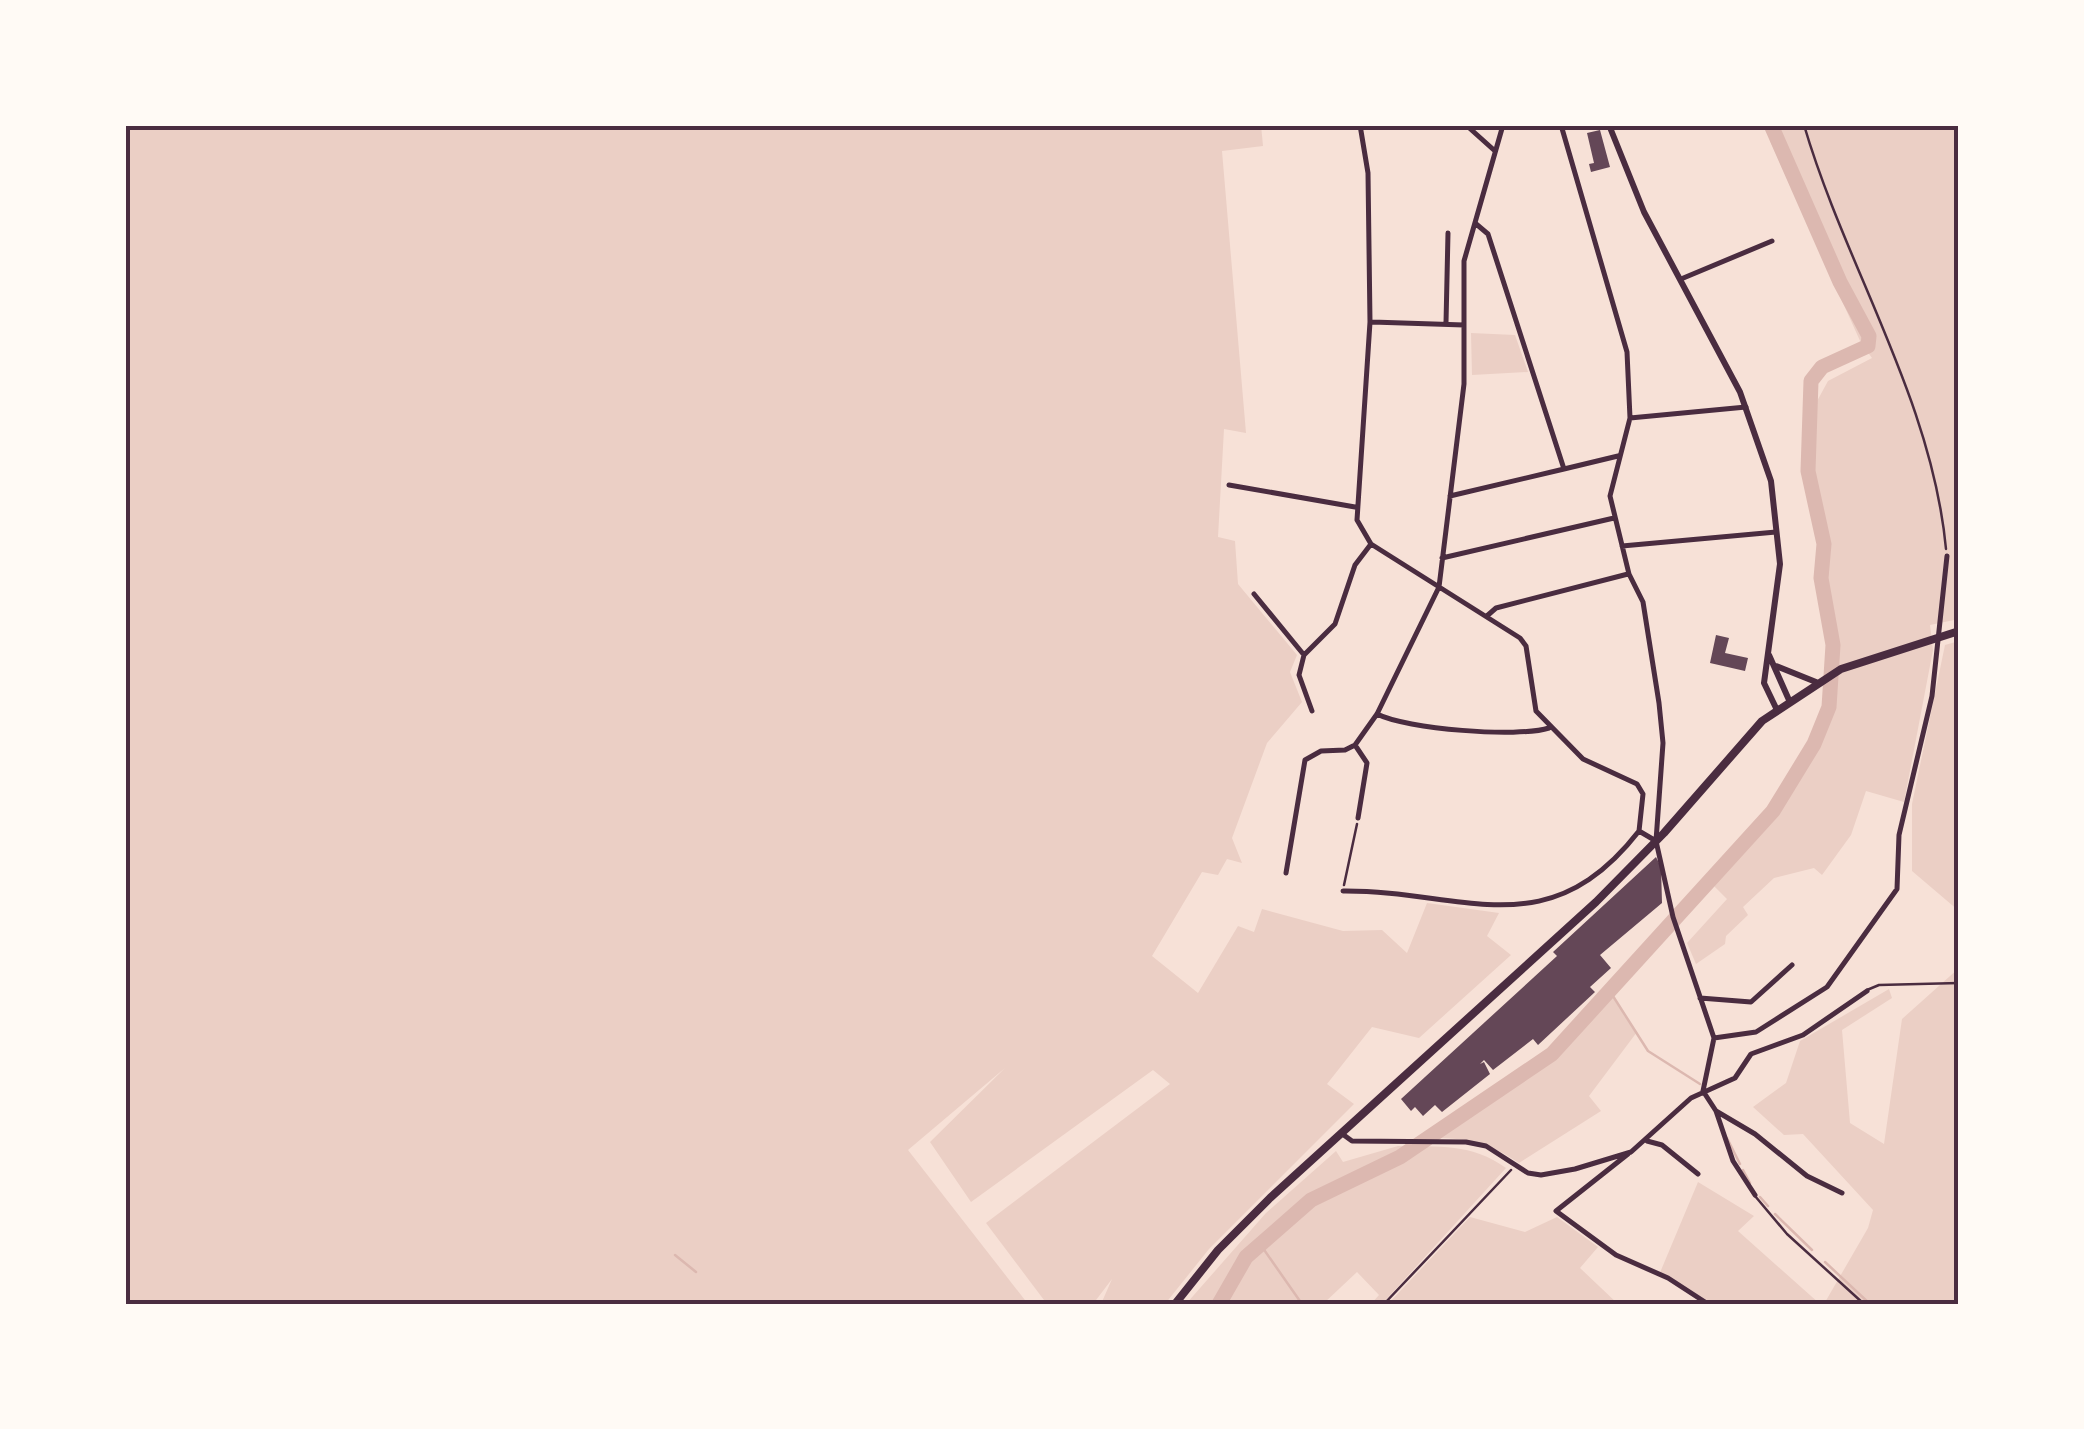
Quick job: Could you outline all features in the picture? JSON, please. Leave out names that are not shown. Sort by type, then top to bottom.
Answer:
[{"type":"main road","points":[[1175,1304],[1235,1232],[1656,841],[1736,746],[1776,708],[1816,682],[1873,656],[1959,631]]},
{"type":"street","points":[[1343,891],[1499,908],[1551,900],[1582,882],[1639,831],[1643,794],[1638,784],[1583,758],[1549,728],[1536,711],[1530,690],[1526,646],[1488,615],[1371,544],[1355,507],[1370,322],[1368,185],[1360,125]]},
{"type":"street","points":[[1466,125],[1495,152]]},
{"type":"street","points":[[1286,873],[1305,760],[1311,754],[1355,745],[1377,714],[1438,586],[1464,384],[1464,262],[1503,125]]},
{"type":"street","points":[[1561,125],[1627,352],[1630,418],[1609,487],[1629,574],[1643,602],[1659,703],[1663,743],[1656,841],[1673,917],[1714,1038],[1704,1092],[1716,1111],[1733,1160],[1755,1195]]},
{"type":"street","points":[[1609,125],[1644,212],[1746,406],[1771,481],[1779,532],[1778,591],[1764,683],[1776,708]]},
{"type":"street","points":[[1474,223],[1488,234],[1564,469]]},
{"type":"street","points":[[1446,323],[1448,233]]},
{"type":"street","points":[[1681,278],[1772,241]]},
{"type":"street","points":[[1370,322],[1464,325]]},
{"type":"street","points":[[1630,418],[1746,406]]},
{"type":"street","points":[[1450,496],[1618,456]]},
{"type":"street","points":[[1228,485],[1355,507]]},
{"type":"street","points":[[1442,558],[1614,518]]},
{"type":"street","points":[[1622,546],[1779,532]]},
{"type":"street","points":[[1312,711],[1300,680],[1304,655],[1335,624],[1355,565],[1371,544]]},
{"type":"street","points":[[1714,1038],[1756,1032],[1827,987],[1897,889],[1899,835],[1932,696],[1947,556]]},
{"type":"street","points":[[1488,615],[1496,608],[1629,574]]},
{"type":"street","points":[[1254,594],[1304,655]]},
{"type":"street","points":[[1769,654],[1789,700]]},
{"type":"street","points":[[1772,663],[1788,674],[1816,682]]},
{"type":"street","points":[[1377,714],[1457,729],[1535,732],[1549,728]]},
{"type":"street","points":[[1355,745],[1367,762],[1358,818]]},
{"type":"street","points":[[1639,831],[1656,841]]},
{"type":"street","points":[[1700,998],[1751,1002],[1792,965]]},
{"type":"street","points":[[1708,1304],[1668,1278],[1616,1256],[1556,1211],[1647,1141],[1691,1098],[1735,1078],[1751,1054],[1803,1036],[1866,990]]},
{"type":"street","points":[[1716,1111],[1756,1134],[1806,1176],[1842,1193]]},
{"type":"street","points":[[1341,1133],[1352,1141],[1486,1146],[1516,1166],[1541,1175],[1558,1174],[1631,1152]]},
{"type":"street","points":[[1647,1141],[1662,1145],[1698,1174]]},
{"type":"lane","points":[[1866,990],[1879,985],[1959,983]]},
{"type":"lane","points":[[1755,1195],[1787,1234],[1864,1304]]},
{"type":"path","points":[[1804,125],[1913,407],[1942,496],[1947,556]]},
{"type":"path","points":[[1343,891],[1358,818]]},
{"type":"path","points":[[1384,1304],[1516,1166]]},
{"type":"shaded area","points":[[125,125],[1261,125],[1263,146],[1222,151],[1246,433],[1224,429],[1218,537],[1235,541],[1238,584],[1297,655],[1290,672],[1302,702],[1267,743],[1232,838],[1242,863],[1227,859],[1218,875],[1202,872],[1152,956],[1198,993],[1238,926],[1254,932],[1262,909],[1343,931],[1382,930],[1407,953],[1427,903],[1499,913],[1487,936],[1511,955],[1419,1038],[1372,1027],[1327,1084],[1354,1104],[1209,1249],[1165,1304],[1101,1304],[1112,1279],[1093,1304],[1047,1304],[986,1223],[1170,1084],[1153,1070],[971,1202],[930,1142],[1005,1068],[908,1150],[1028,1304],[125,1304]]},
{"type":"shaded area","points":[[1777,125],[1959,125],[1959,619],[1930,625],[1933,650],[1904,802],[1866,791],[1851,835],[1822,875],[1814,868],[1774,878],[1743,907],[1748,915],[1726,936],[1725,944],[1696,964],[1687,943],[1727,899],[1712,884],[1780,808],[1792,779],[1817,747],[1832,708],[1837,645],[1826,581],[1826,529],[1817,506],[1813,476],[1816,403],[1828,381],[1872,358],[1861,343],[1770,141]]},
{"type":"shaded area","points":[[1471,333],[1515,335],[1528,372],[1472,375]]},
{"type":"shaded area","points":[[1959,641],[1959,911],[1912,871],[1912,804],[1945,645]]},
{"type":"shaded area","points":[[1959,968],[1959,1304],[1824,1304],[1868,1228],[1873,1210],[1803,1134],[1784,1135],[1753,1107],[1786,1083],[1800,1041],[1889,989],[1892,998],[1842,1030],[1850,1123],[1884,1144],[1902,1019]]},
{"type":"shaded area","points":[[1611,995],[1637,1032],[1589,1096],[1601,1111],[1519,1163],[1477,1143],[1430,1138],[1552,1056]]},
{"type":"shaded area","points":[[1398,1146],[1467,1150],[1506,1168],[1382,1304],[1371,1304],[1379,1295],[1357,1272],[1323,1304],[1186,1304],[1266,1213],[1336,1151],[1343,1162]]},
{"type":"shaded area","points":[[1698,1182],[1754,1216],[1738,1231],[1820,1304],[1702,1304],[1702,1297],[1659,1275]]},
{"type":"shaded area","points":[[1470,1217],[1525,1232],[1557,1217],[1598,1247],[1580,1268],[1618,1304],[1388,1304]]},
{"type":"building","points":[[1600,130],[1610,167],[1591,172],[1589,164],[1594,163],[1587,133]]},
{"type":"building","points":[[1716,635],[1729,638],[1725,653],[1748,658],[1745,671],[1710,663]]},
{"type":"building","points":[[1656,857],[1661,867],[1662,903],[1600,955],[1611,968],[1590,987],[1595,992],[1538,1045],[1533,1039],[1493,1070],[1484,1060],[1480,1064],[1484,1062],[1490,1074],[1442,1112],[1435,1105],[1423,1116],[1415,1107],[1411,1111],[1401,1099],[1557,956],[1553,952]]},
{"type":"waterway","points":[[1219,1304],[1246,1257],[1311,1200],[1400,1157],[1552,1054],[1773,811],[1814,744],[1829,707],[1833,645],[1821,578],[1824,544],[1808,471],[1811,381],[1822,367],[1868,346],[1869,336],[1840,282],[1771,125]]},
{"type":"waterway","points":[[1611,993],[1648,1051],[1700,1084]]},
{"type":"waterway","points":[[1727,1138],[1740,1164]]},
{"type":"waterway","points":[[1743,1170],[1750,1183]]},
{"type":"waterway","points":[[1760,1197],[1768,1206]]},
{"type":"waterway","points":[[1775,1214],[1812,1250]]},
{"type":"waterway","points":[[1260,1244],[1302,1304]]},
{"type":"waterway","points":[[675,1255],[696,1272]]},
{"type":"waterway","points":[[1825,1262],[1870,1304]]}]
